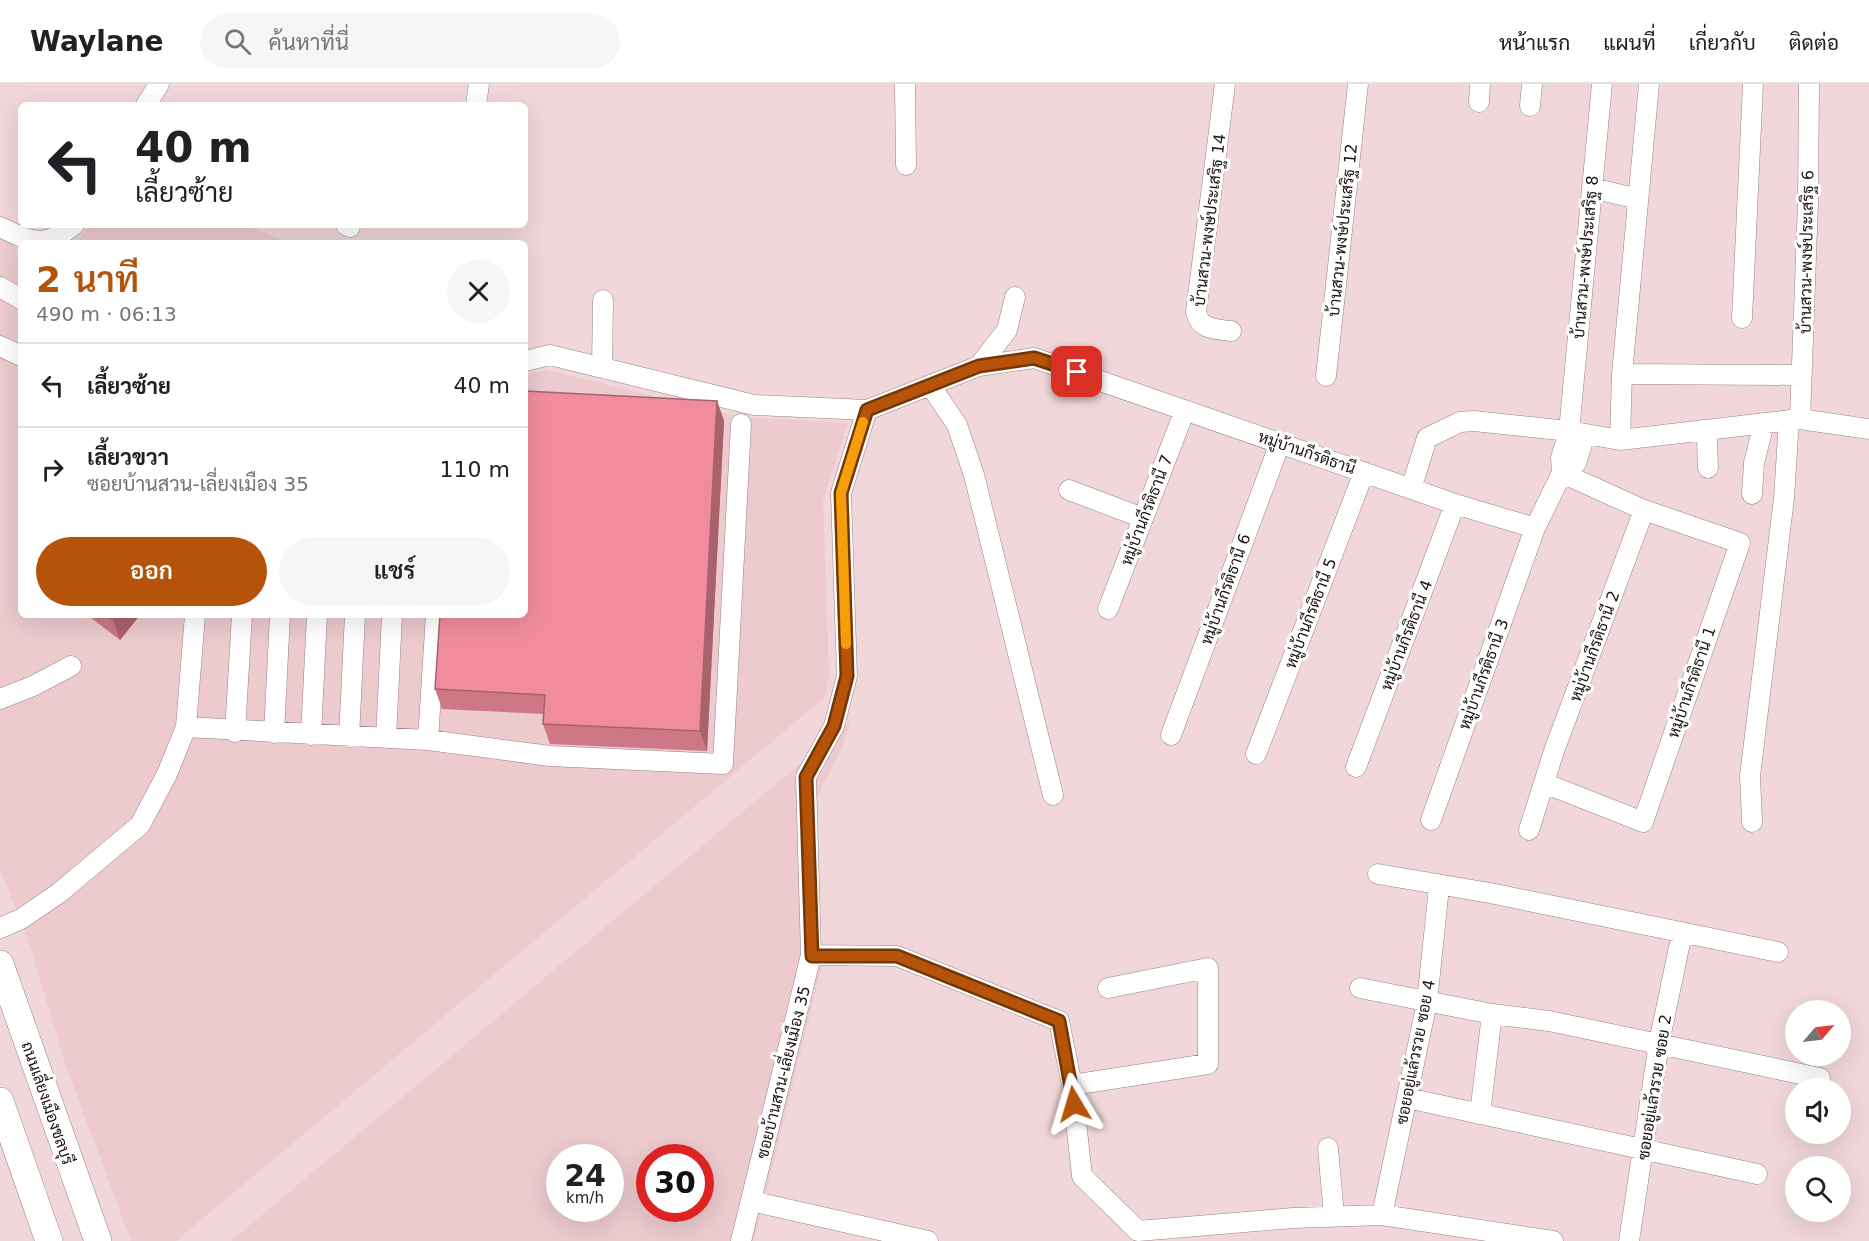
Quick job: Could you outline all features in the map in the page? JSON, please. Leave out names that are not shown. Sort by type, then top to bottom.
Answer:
[{"type":"highway","name":"ถนนเลี่ยงเมืองชลบุรี","points":[[0,964],[98,1241]]},
{"type":"highway","points":[[0,1101],[49,1241]]},
{"type":"street","points":[[148,102],[159,84]]},
{"type":"street","points":[[476,102],[478,84]]},
{"type":"street","points":[[904,84],[906,165]]},
{"type":"street","name":"บ้านสวน-พงษ์ประเสริฐ 14","points":[[1226,84],[1196,312],[1198,321],[1204,327],[1231,331]]},
{"type":"street","name":"บ้านสวน-พงษ์ประเสริฐ 12","points":[[1326,376],[1358,84]]},
{"type":"street","points":[[1530,106],[1532,84]]},
{"type":"street","name":"บ้านสวน-พงษ์ประเสริฐ 8","points":[[1577,432],[1592,188],[1602,84]]},
{"type":"street","points":[[1620,440],[1622,374],[1649,84]]},
{"type":"street","points":[[1742,318],[1753,84]]},
{"type":"street","name":"บ้านสวน-พงษ์ประเสริฐ 6","points":[[1752,822],[1750,776],[1784,498],[1802,375],[1808,202],[1809,84]]},
{"type":"street","points":[[1592,188],[1638,199]]},
{"type":"street","points":[[0,227],[27,240]]},
{"type":"street","points":[[40,240],[61,235],[70,228]]},
{"type":"street","points":[[0,287],[18,297]]},
{"type":"street","points":[[979,366],[1007,330],[1015,297]]},
{"type":"street","points":[[602,368],[603,300]]},
{"type":"street","points":[[0,346],[18,355]]},
{"type":"street","points":[[528,360],[550,355],[754,405],[867,410]]},
{"type":"street","name":"หมู่บ้านกีรติธานี","points":[[867,410],[979,366],[1034,358],[1455,504],[1535,528]]},
{"type":"street","points":[[1622,374],[1802,375]]},
{"type":"street","points":[[930,385],[957,425],[974,476],[1053,795]]},
{"type":"street","name":"ซอยบ้านสวน-เลี่ยงเมือง 35","points":[[741,1241],[812,956],[806,777],[834,726],[847,676],[841,493],[867,410]]},
{"type":"street","name":"หมู่บ้านกีรติธานี 7","points":[[1108,609],[1185,410]]},
{"type":"street","points":[[1411,489],[1426,438],[1460,422],[1577,432],[1620,440],[1795,419],[1869,429]]},
{"type":"street","points":[[1752,494],[1754,463],[1764,423]]},
{"type":"street","points":[[186,727],[235,732],[429,740],[550,756],[723,764],[741,424]]},
{"type":"street","points":[[1702,430],[1707,439],[1708,468]]},
{"type":"street","points":[[1535,528],[1562,473],[1561,458],[1577,432]]},
{"type":"street","name":"หมู่บ้านกีรติธานี 6","points":[[1171,735],[1280,443]]},
{"type":"street","name":"หมู่บ้านกีรติธานี 5","points":[[1256,754],[1364,472]]},
{"type":"street","points":[[1562,473],[1644,510]]},
{"type":"street","points":[[1070,490],[1143,518]]},
{"type":"street","name":"หมู่บ้านกีรติธานี 4","points":[[1356,767],[1455,504]]},
{"type":"street","name":"หมู่บ้านกีรติธานี 1","points":[[1544,783],[1643,822],[1740,543],[1644,510]]},
{"type":"street","name":"หมู่บ้านกีรติธานี 2","points":[[1529,830],[1644,510]]},
{"type":"street","name":"หมู่บ้านกีรติธานี 3","points":[[1431,820],[1535,528]]},
{"type":"street","points":[[0,928],[21,919],[58,893],[140,825],[167,774],[186,727],[195,618]]},
{"type":"street","points":[[235,732],[242,618]]},
{"type":"street","points":[[274,733],[280,618]]},
{"type":"street","points":[[311,735],[317,618]]},
{"type":"street","points":[[349,737],[355,618]]},
{"type":"street","points":[[386,738],[392,618]]},
{"type":"street","points":[[429,740],[436,618]]},
{"type":"street","points":[[0,699],[33,686],[71,666]]},
{"type":"street","points":[[1377,874],[1439,887],[1490,893],[1778,952]]},
{"type":"street","name":"ซอยอยู่แล้วรวย ซอย 4","points":[[1382,1215],[1427,1002],[1439,887]]},
{"type":"street","name":"ซอยอยู่แล้วรวย ซอย 2","points":[[1629,1241],[1659,1043],[1682,933]]},
{"type":"street","points":[[812,956],[897,956],[1059,1021],[1072,1085],[1082,1176],[1138,1231],[1334,1216],[1382,1215],[1466,1234],[1552,1241]]},
{"type":"street","points":[[1072,1085],[1208,1064],[1208,968],[1108,988]]},
{"type":"street","points":[[1360,988],[1492,1014],[1549,1021],[1820,1078]]},
{"type":"street","points":[[1480,1114],[1492,1014]]},
{"type":"street","points":[[1407,1098],[1757,1174]]},
{"type":"street","points":[[1328,1148],[1334,1216]]},
{"type":"street","points":[[751,1201],[928,1241]]},
{"type":"shaded area","points":[[87,228],[253,228],[282,240],[78,240]]},
{"type":"shaded area","points":[[0,237],[18,246],[18,618],[528,618],[528,374],[546,370],[740,417],[848,423],[823,501],[829,676],[824,698],[176,1241],[131,1241],[66,1066],[27,936],[0,870]]},
{"type":"shaded area","points":[[850,722],[842,748],[816,798],[821,969],[754,1241],[231,1241]]},
{"type":"building","points":[[528,391],[717,401],[700,731],[543,724],[545,695],[435,689],[440,618],[528,618]]},
{"type":"slow traffic","points":[[846,644],[841,493],[863,422]]},
{"type":"route","points":[[1074,1104],[1059,1021],[897,956],[812,956],[806,777],[834,726],[847,676],[841,493],[867,410],[979,366],[1034,358],[1077,372]]}]
